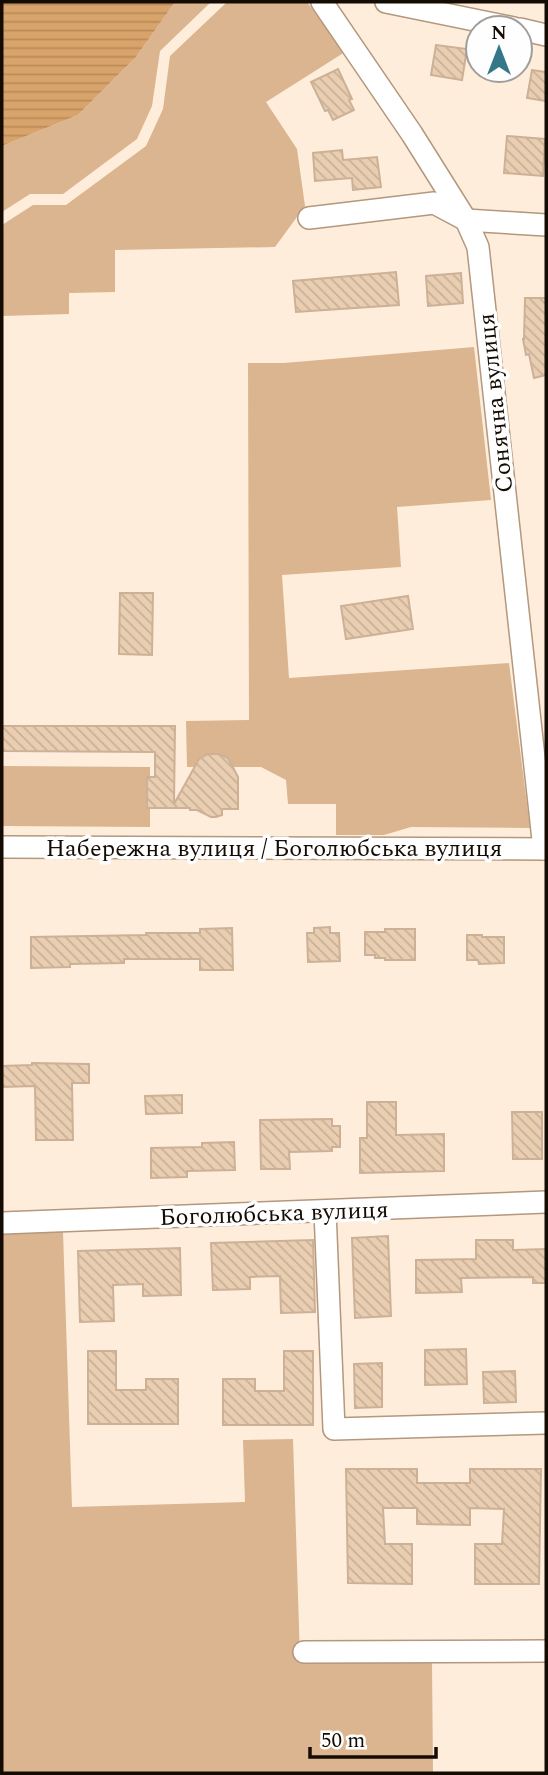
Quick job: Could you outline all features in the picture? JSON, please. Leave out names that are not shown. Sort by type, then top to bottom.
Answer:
[{"type":"street","name":"Сонячна вулиця","points":[[322,2],[412,134],[466,220],[478,247],[545,849]]},
{"type":"street","points":[[386,2],[464,18]]},
{"type":"street","points":[[309,218],[434,203],[466,220],[546,225]]},
{"type":"street","name":"Набережна вулиця / Боголюбська вулиця","points":[[2,847],[545,849]]},
{"type":"street","name":"Боголюбська вулиця","points":[[2,1223],[546,1202]]},
{"type":"street","points":[[325,1211],[334,1429],[546,1423]]},
{"type":"street","points":[[304,1652],[546,1651]]},
{"type":"shaded area","points":[[2,2],[175,2],[136,57],[78,115],[2,146]]},
{"type":"shaded area","points":[[175,2],[211,2],[160,51],[152,106],[137,139],[63,194],[30,194],[2,212],[2,146],[78,115],[136,57]]},
{"type":"shaded area","points":[[227,2],[307,2],[345,52],[266,102],[297,149],[305,206],[275,247],[115,250],[115,292],[69,293],[69,314],[2,316],[2,225],[33,205],[66,205],[146,146],[163,109],[170,56]]},
{"type":"shaded area","points":[[474,347],[491,500],[397,507],[401,567],[282,575],[289,678],[509,663],[530,828],[411,827],[384,835],[336,835],[336,804],[288,804],[286,780],[261,767],[187,767],[186,721],[249,720],[248,363],[284,363]]},
{"type":"shaded area","points":[[2,766],[150,767],[150,827],[2,826]]},
{"type":"shaded area","points":[[63,1231],[72,1507],[245,1502],[243,1440],[293,1439],[300,1659],[432,1662],[433,1773],[2,1773],[2,1234]]},
{"type":"building","points":[[436,45],[464,49],[462,80],[431,75]]},
{"type":"building","points":[[338,69],[352,99],[349,100],[354,110],[333,120],[328,110],[325,111],[311,82]]},
{"type":"building","points":[[534,70],[546,72],[546,101],[527,98],[530,84],[534,84]]},
{"type":"building","points":[[507,136],[545,139],[543,176],[504,173]]},
{"type":"building","points":[[342,150],[343,160],[377,157],[381,187],[353,190],[352,178],[315,181],[313,153]]},
{"type":"building","points":[[396,272],[399,305],[296,312],[293,281]]},
{"type":"building","points":[[461,273],[463,303],[428,306],[426,276]]},
{"type":"building","points":[[525,298],[546,298],[546,375],[534,378],[523,339]]},
{"type":"building","points":[[120,593],[153,593],[152,655],[119,654]]},
{"type":"building","points":[[408,596],[413,629],[346,639],[341,606]]},
{"type":"building","points":[[2,726],[175,726],[174,804],[199,759],[208,754],[219,754],[228,758],[238,777],[238,809],[222,809],[222,815],[211,817],[190,808],[147,808],[147,777],[155,777],[155,752],[2,751]]},
{"type":"building","points":[[330,927],[330,933],[339,933],[340,961],[308,962],[307,933],[314,933],[314,928]]},
{"type":"building","points":[[232,928],[233,970],[200,970],[200,959],[124,959],[124,963],[31,968],[31,937],[200,933],[200,929]]},
{"type":"building","points":[[385,929],[415,929],[415,960],[385,960],[375,958],[375,955],[365,955],[365,932],[385,932]]},
{"type":"building","points":[[467,935],[504,937],[504,963],[479,964],[478,960],[467,960]]},
{"type":"building","points":[[32,1063],[89,1064],[89,1083],[72,1083],[73,1140],[36,1140],[35,1086],[2,1087],[2,1066]]},
{"type":"building","points":[[182,1095],[182,1113],[146,1114],[145,1096]]},
{"type":"building","points":[[367,1102],[396,1102],[396,1135],[444,1134],[444,1171],[360,1173],[360,1138],[367,1138]]},
{"type":"building","points":[[512,1112],[542,1112],[542,1159],[513,1159]]},
{"type":"building","points":[[332,1119],[332,1126],[340,1126],[340,1147],[332,1147],[332,1151],[289,1152],[290,1169],[261,1169],[260,1120]]},
{"type":"building","points":[[234,1142],[235,1170],[187,1171],[187,1177],[151,1178],[151,1148],[202,1147],[202,1143]]},
{"type":"building","points":[[388,1236],[391,1316],[355,1318],[352,1238]]},
{"type":"building","points":[[313,1240],[315,1312],[281,1313],[280,1276],[250,1277],[250,1289],[213,1290],[211,1243]]},
{"type":"building","points":[[476,1240],[513,1240],[513,1250],[546,1249],[546,1283],[533,1283],[533,1277],[461,1278],[462,1292],[416,1293],[416,1260],[476,1259]]},
{"type":"building","points":[[180,1248],[181,1295],[143,1296],[143,1284],[113,1285],[114,1321],[80,1322],[78,1251]]},
{"type":"building","points":[[466,1349],[467,1384],[425,1385],[425,1350]]},
{"type":"building","points":[[88,1351],[116,1351],[116,1390],[146,1390],[146,1379],[178,1379],[178,1424],[88,1424]]},
{"type":"building","points":[[284,1351],[313,1351],[313,1425],[223,1425],[223,1379],[255,1379],[255,1391],[284,1391]]},
{"type":"building","points":[[382,1363],[382,1407],[355,1408],[354,1364]]},
{"type":"building","points":[[515,1371],[516,1402],[484,1403],[483,1372]]},
{"type":"building","points":[[346,1469],[417,1469],[417,1483],[470,1483],[470,1469],[541,1469],[539,1584],[475,1584],[475,1544],[502,1544],[504,1509],[470,1508],[470,1525],[417,1524],[417,1508],[383,1508],[385,1544],[412,1544],[412,1584],[348,1583]]}]
